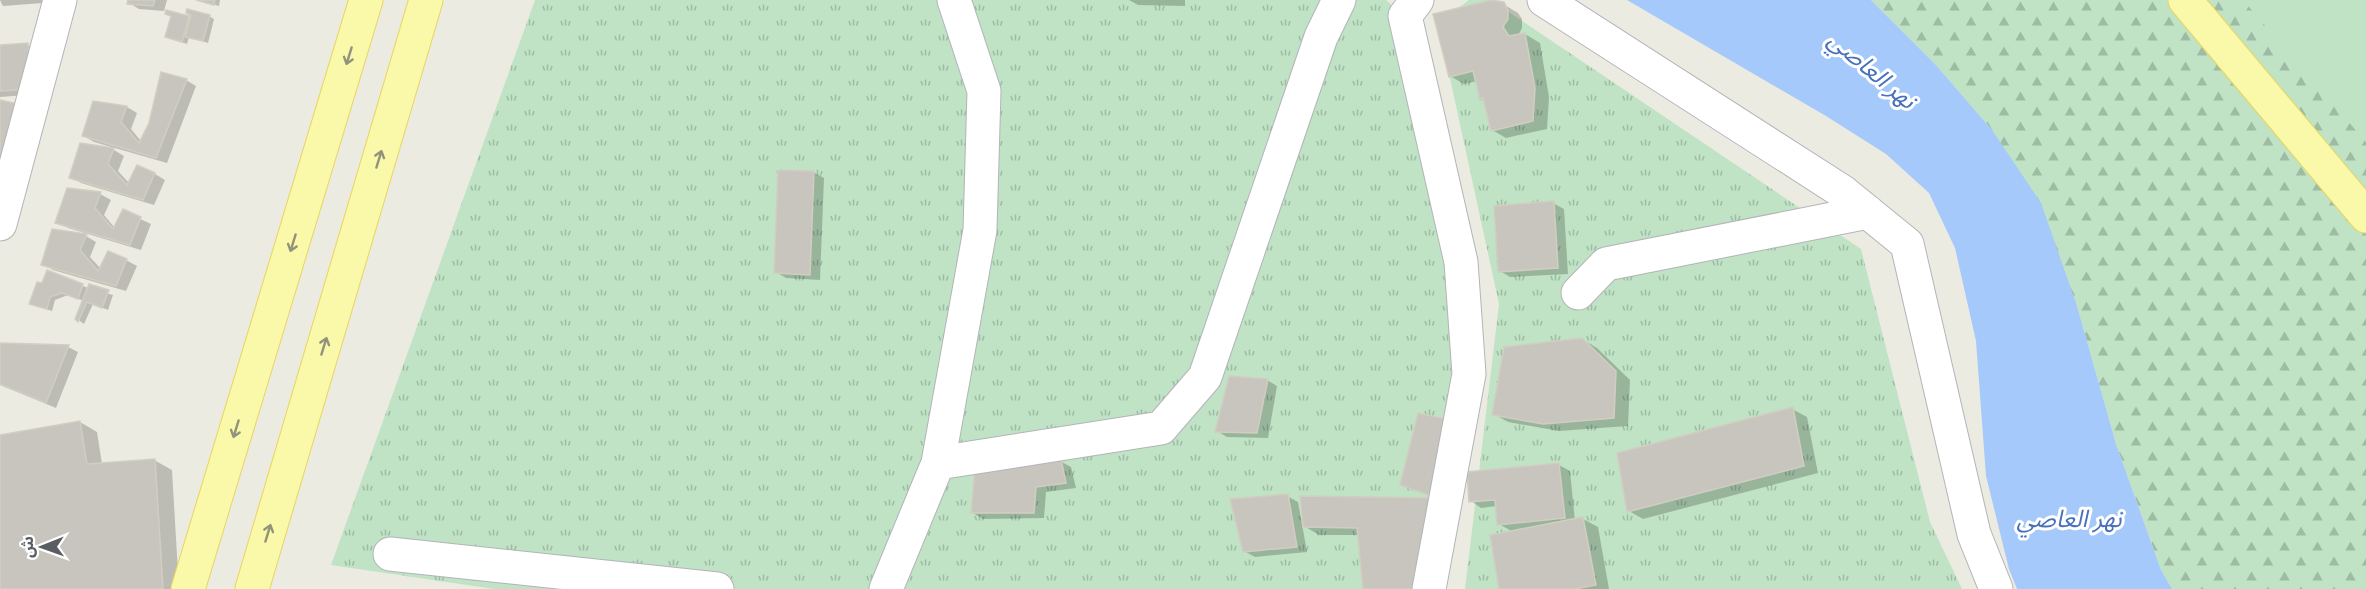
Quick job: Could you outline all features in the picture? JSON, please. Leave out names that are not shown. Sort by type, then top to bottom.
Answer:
[{"type":"main road","points":[[188,589],[366,0]]},
{"type":"main road","points":[[252,589],[426,0]]},
{"type":"main road","points":[[2185,0],[2366,216]]},
{"type":"street","points":[[0,224],[60,0]]},
{"type":"street","points":[[886,589],[938,463],[980,230],[984,91],[954,0]]},
{"type":"street","points":[[938,463],[1161,428],[1205,377],[1321,37],[1339,0]]},
{"type":"street","points":[[1418,0],[1405,16],[1461,262],[1469,374],[1429,589]]},
{"type":"street","points":[[1544,0],[1843,192],[1907,244],[1974,534],[1996,589]]},
{"type":"street","points":[[1578,293],[1606,264],[1868,212]]},
{"type":"street","points":[[390,554],[717,589]]},
{"type":"green space","points":[[535,0],[1386,0],[1405,16],[1469,374],[1429,589],[494,589],[331,565]]},
{"type":"green space","points":[[1469,0],[1491,0],[1861,249],[1930,522],[1962,589],[1465,589],[1499,304],[1438,23]]},
{"type":"green space","points":[[1871,0],[2366,0],[2366,589],[2172,589],[2161,570],[2116,444],[2077,306],[1992,130],[1935,64]]},
{"type":"green space","points":[[2243,0],[2366,0],[2366,142]]},
{"type":"water","name":"نهر العاصي","points":[[1627,0],[1871,0],[1935,64],[1992,130],[2041,203],[2077,306],[2116,444],[2161,570],[2172,589],[2017,589],[2009,569],[1986,476],[1976,341],[1955,248],[1929,193],[1886,154],[1826,116]]},
{"type":"building","points":[[128,0],[155,0],[153,6],[127,4]]},
{"type":"building","points":[[196,0],[215,0],[214,5]]},
{"type":"building","points":[[1492,0],[1504,2],[1508,10],[1508,19],[1503,27],[1509,36],[1525,33],[1535,88],[1533,121],[1491,131],[1483,98],[1480,99],[1473,71],[1449,77],[1433,14]]},
{"type":"building","points":[[187,9],[210,15],[203,41],[185,37],[191,15],[186,13]]},
{"type":"building","points":[[166,10],[189,16],[182,42],[165,37],[171,16],[165,14]]},
{"type":"building","points":[[28,43],[31,89],[0,91],[0,45]]},
{"type":"building","points":[[161,72],[187,79],[156,158],[82,136],[93,101],[127,106],[121,122],[139,143],[149,123]]},
{"type":"building","points":[[0,100],[23,105],[0,173]]},
{"type":"building","points":[[80,143],[114,148],[108,164],[127,185],[137,165],[155,173],[143,200],[69,178]]},
{"type":"building","points":[[778,170],[814,171],[810,275],[774,273]]},
{"type":"building","points":[[67,188],[101,192],[95,208],[113,229],[123,209],[141,217],[130,245],[55,223]]},
{"type":"building","points":[[1554,201],[1558,268],[1498,272],[1494,206]]},
{"type":"building","points":[[52,229],[87,234],[80,250],[98,271],[108,251],[127,259],[116,286],[41,265]]},
{"type":"building","points":[[47,270],[83,284],[78,299],[62,293],[50,297],[47,309],[29,304],[37,282],[42,283]]},
{"type":"building","points":[[89,284],[109,290],[102,308],[87,302],[78,322],[75,319]]},
{"type":"building","points":[[1582,338],[1616,371],[1614,418],[1543,424],[1492,415],[1504,347]]},
{"type":"building","points":[[0,343],[69,345],[46,403],[0,384]]},
{"type":"building","points":[[1229,376],[1268,379],[1257,433],[1215,432]]},
{"type":"building","points":[[1793,407],[1804,466],[1627,512],[1617,453]]},
{"type":"building","points":[[1418,413],[1455,421],[1437,498],[1400,485]]},
{"type":"building","points":[[80,421],[87,464],[155,459],[163,589],[0,589],[0,435]]},
{"type":"building","points":[[1061,459],[1066,483],[1036,487],[1034,513],[971,513],[975,468]]},
{"type":"building","points":[[1559,463],[1565,518],[1497,525],[1495,500],[1469,502],[1467,472]]},
{"type":"building","points":[[1288,494],[1297,547],[1243,552],[1230,499]]},
{"type":"building","points":[[1300,496],[1437,498],[1417,589],[1363,589],[1357,528],[1303,527]]},
{"type":"building","points":[[1583,517],[1596,585],[1575,589],[1499,589],[1490,535]]}]
